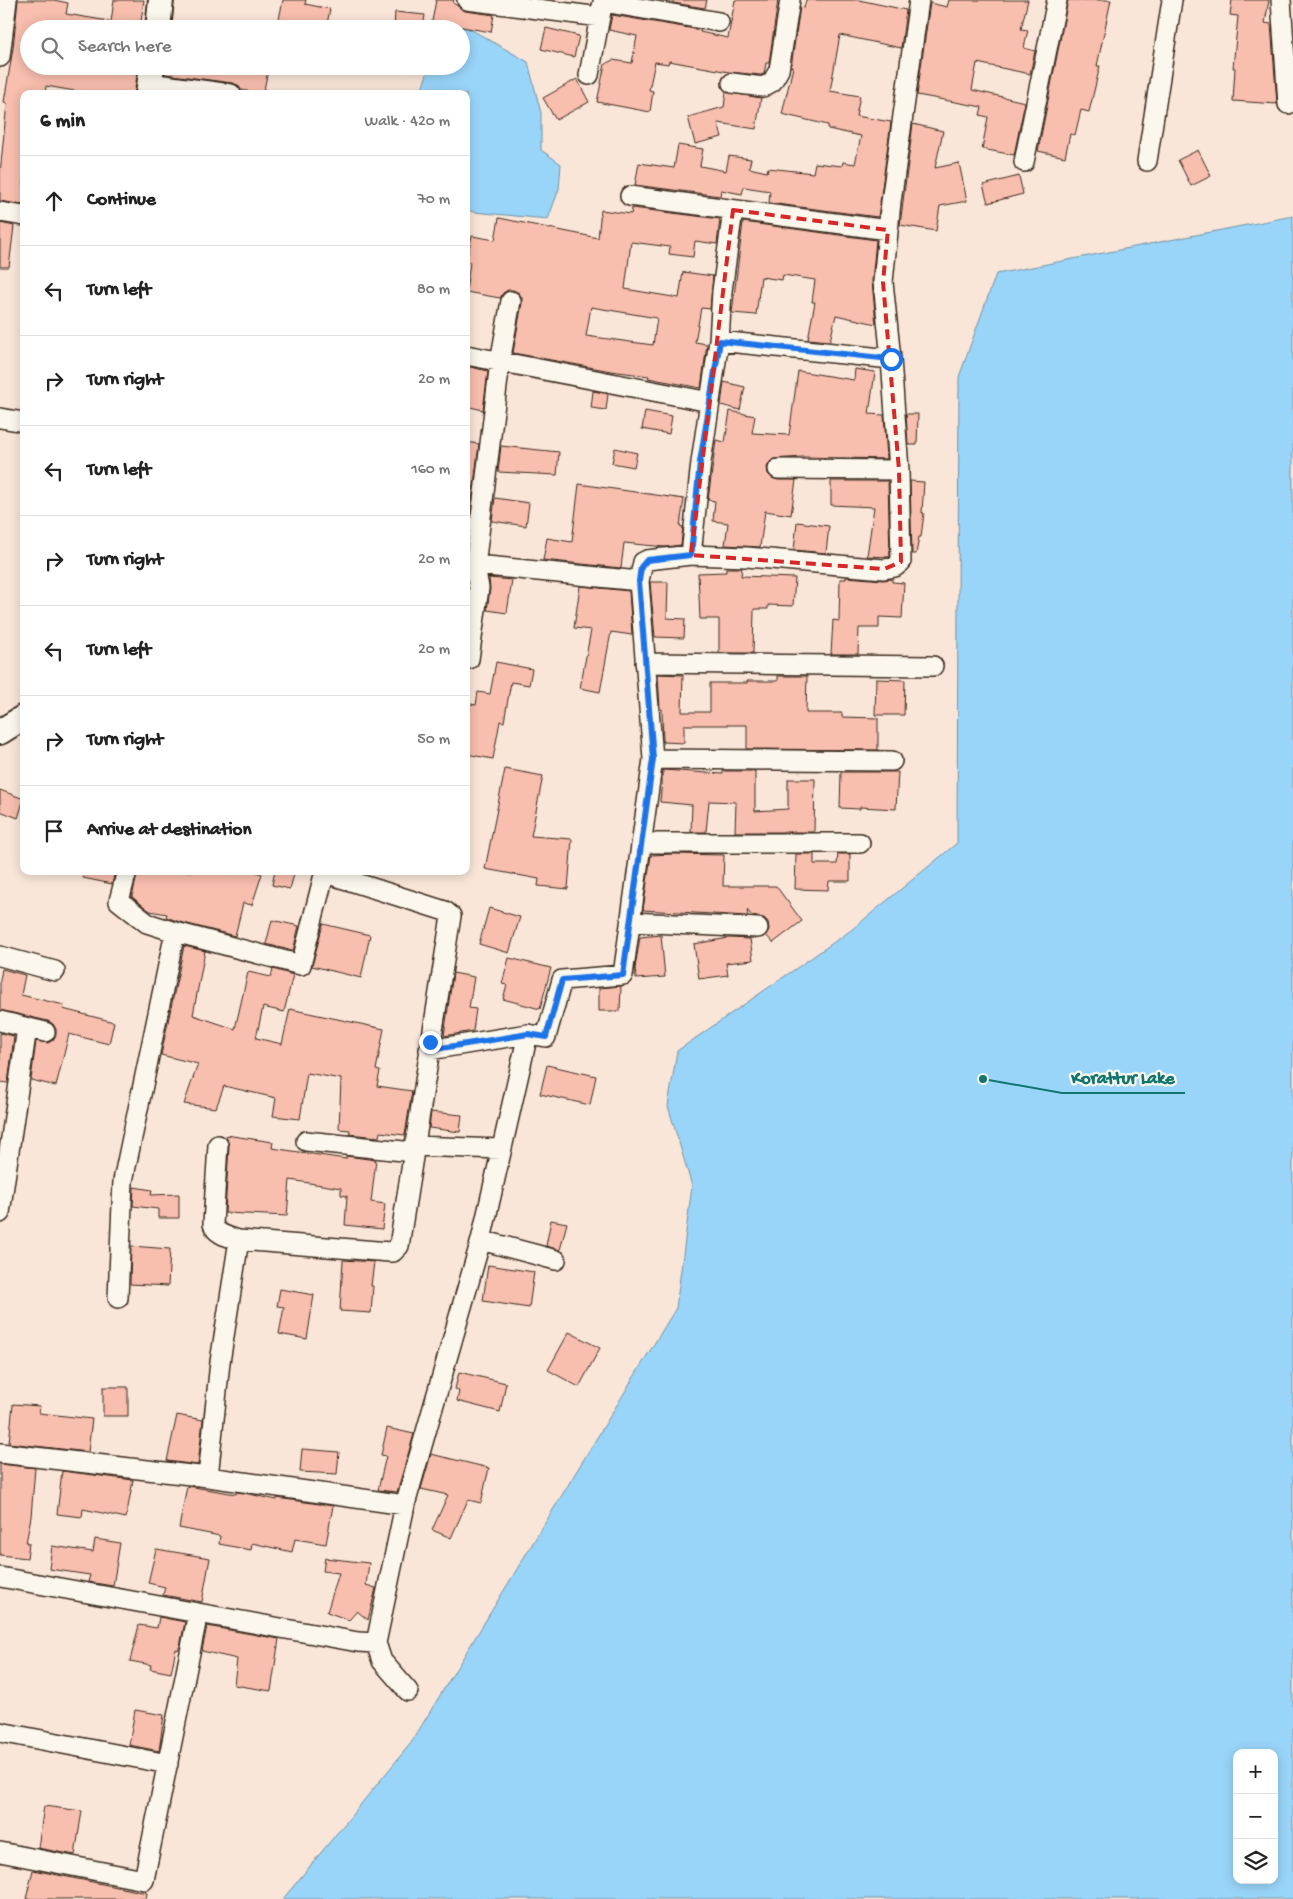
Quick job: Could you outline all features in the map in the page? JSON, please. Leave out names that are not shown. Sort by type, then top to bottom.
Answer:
[{"type":"street","points":[[0,57],[7,0]]},
{"type":"street","points":[[161,0],[162,20]]},
{"type":"street","points":[[466,0],[602,6],[719,22]]},
{"type":"street","points":[[732,82],[763,87],[772,82],[778,70],[790,0]]},
{"type":"street","points":[[429,1050],[528,1034],[546,1037],[562,980],[623,975],[653,759],[639,581],[641,567],[647,560],[691,555],[747,557],[884,569],[895,567],[901,562],[899,470],[883,282],[888,230],[919,0]]},
{"type":"street","points":[[1024,162],[1057,0]]},
{"type":"street","points":[[1147,161],[1172,0]]},
{"type":"street","points":[[1281,0],[1288,104]]},
{"type":"street","points":[[589,74],[602,6]]},
{"type":"street","points":[[150,81],[206,90]]},
{"type":"street","points":[[630,196],[888,230]]},
{"type":"street","points":[[691,555],[700,462],[720,341],[722,291],[733,210]]},
{"type":"street","points":[[0,212],[20,215]]},
{"type":"street","points":[[470,652],[479,588],[471,565],[510,301]]},
{"type":"street","points":[[720,341],[891,359]]},
{"type":"street","points":[[470,356],[710,402]]},
{"type":"street","points":[[0,418],[20,421]]},
{"type":"street","points":[[778,469],[899,470]]},
{"type":"street","points":[[471,565],[639,581]]},
{"type":"street","points":[[645,663],[933,666]]},
{"type":"street","points":[[0,732],[20,720]]},
{"type":"street","points":[[653,759],[892,761]]},
{"type":"street","points":[[642,843],[860,843]]},
{"type":"street","points":[[126,875],[119,901],[147,923],[301,965],[324,875]]},
{"type":"street","points":[[218,1145],[213,1224],[218,1232],[239,1240],[393,1252],[399,1246],[450,920],[449,913],[334,875]]},
{"type":"street","points":[[631,922],[758,928]]},
{"type":"street","points":[[118,1298],[123,1181],[136,1112],[176,932]]},
{"type":"street","points":[[0,956],[55,971]]},
{"type":"street","points":[[0,1021],[36,1030],[0,1213]]},
{"type":"street","points":[[408,1691],[382,1661],[376,1643],[405,1505],[481,1240],[528,1034]]},
{"type":"street","points":[[306,1141],[413,1149],[502,1149]]},
{"type":"street","points":[[208,1477],[220,1362],[239,1240]]},
{"type":"street","points":[[481,1240],[556,1260]]},
{"type":"street","points":[[0,1453],[208,1477],[405,1505]]},
{"type":"street","points":[[0,1577],[358,1642],[376,1643]]},
{"type":"street","points":[[0,1852],[144,1880],[198,1613]]},
{"type":"street","points":[[0,1732],[168,1764]]},
{"type":"highlighted area","points":[[733,210],[888,230],[883,282],[899,470],[901,562],[884,569],[691,555]]},
{"type":"water","points":[[470,29],[528,62],[541,113],[541,150],[561,164],[559,189],[548,219],[470,211],[470,90],[421,90],[427,75],[470,75]]},
{"type":"water","points":[[1293,216],[1293,1899],[283,1899],[411,1743],[676,1308],[692,1186],[668,1106],[677,1051],[850,931],[957,843],[959,377],[996,274]]},
{"type":"building","points":[[18,0],[54,0],[68,3],[66,14],[103,20],[20,20],[20,75],[137,75],[135,90],[69,90],[46,86],[46,90],[20,90],[20,204],[0,201],[0,173],[7,103],[4,102],[13,48]]},
{"type":"building","points":[[114,0],[144,0],[141,20],[111,20]]},
{"type":"building","points":[[283,0],[306,0],[305,4],[330,9],[328,20],[279,20]]},
{"type":"building","points":[[436,0],[454,0],[453,3],[465,11],[494,15],[491,32],[470,28],[470,20],[432,20]]},
{"type":"building","points":[[673,0],[707,0],[705,8],[673,3]]},
{"type":"building","points":[[735,0],[778,0],[769,63],[766,63],[764,74],[729,72],[669,61],[668,64],[655,62],[649,90],[653,91],[650,112],[597,102],[605,64],[613,60],[632,63],[637,36],[609,30],[612,15],[701,30],[700,32],[728,38]]},
{"type":"building","points":[[806,0],[859,0],[906,10],[901,48],[840,35],[830,91],[860,96],[856,116],[891,122],[878,217],[769,203],[770,191],[744,187],[742,194],[721,190],[720,196],[635,185],[639,163],[674,168],[678,145],[703,149],[700,166],[726,171],[729,156],[751,159],[749,168],[767,172],[768,168],[813,173],[815,163],[842,166],[843,162],[855,164],[861,136],[828,129],[828,125],[782,114],[793,67],[791,67],[800,7],[804,8]]},
{"type":"building","points":[[949,0],[1028,0],[1021,29],[1028,30],[1024,48],[1035,51],[1030,74],[977,63],[972,90],[1025,102],[1014,155],[982,149],[988,117],[980,115],[982,107],[917,95],[930,3],[947,7]]},
{"type":"building","points":[[1068,0],[1111,0],[1097,66],[1100,66],[1089,112],[1081,110],[1075,135],[1070,134],[1065,157],[1038,151]]},
{"type":"building","points":[[1232,0],[1269,0],[1265,23],[1271,24],[1277,104],[1233,101],[1235,68],[1233,68],[1238,16],[1230,15]]},
{"type":"building","points":[[395,12],[425,15],[424,20],[395,20]]},
{"type":"building","points":[[546,28],[579,36],[574,57],[541,49]]},
{"type":"building","points":[[172,75],[267,75],[264,90],[241,90],[238,85]]},
{"type":"building","points":[[577,79],[589,102],[556,120],[543,98]]},
{"type":"building","points":[[726,92],[761,98],[756,129],[718,123],[722,137],[695,144],[688,117],[724,107]]},
{"type":"building","points":[[913,124],[943,131],[935,168],[959,163],[967,201],[940,206],[936,231],[900,225]]},
{"type":"building","points":[[1198,150],[1211,176],[1191,186],[1178,160]]},
{"type":"building","points":[[1019,176],[1023,194],[988,203],[983,185]]},
{"type":"building","points":[[632,208],[720,219],[717,244],[695,241],[693,257],[669,254],[670,247],[631,242],[625,289],[679,298],[683,272],[713,276],[710,309],[701,308],[695,342],[707,344],[701,388],[648,378],[649,376],[513,353],[522,303],[519,293],[508,290],[500,298],[470,293],[470,245],[472,236],[495,240],[499,218],[598,238],[601,210],[631,214]],"holes":[[[591,307],[657,318],[653,345],[586,336]]]},
{"type":"building","points":[[743,222],[876,240],[872,281],[876,324],[836,315],[830,341],[808,339],[815,302],[812,302],[815,280],[783,275],[782,280],[761,277],[756,315],[732,313]]},
{"type":"building","points":[[0,223],[14,226],[9,267],[0,267]]},
{"type":"building","points":[[470,367],[488,371],[483,410],[470,407]]},
{"type":"building","points":[[855,369],[875,372],[869,414],[884,415],[887,459],[803,457],[773,459],[767,468],[768,474],[772,478],[796,480],[791,515],[765,511],[760,547],[725,545],[728,523],[713,521],[715,501],[708,500],[716,440],[725,442],[730,411],[755,416],[752,433],[789,435],[798,371],[854,380]]},
{"type":"building","points":[[724,382],[745,387],[740,410],[721,405]]},
{"type":"building","points":[[593,391],[608,394],[606,410],[591,408]]},
{"type":"building","points":[[645,411],[672,416],[669,434],[642,429]]},
{"type":"building","points":[[906,414],[918,414],[917,445],[908,445]]},
{"type":"building","points":[[470,443],[479,444],[470,518]]},
{"type":"building","points":[[501,446],[559,452],[557,475],[498,472]]},
{"type":"building","points":[[615,448],[637,453],[634,467],[612,463]]},
{"type":"building","points":[[831,481],[888,481],[890,557],[867,556],[874,507],[831,505]]},
{"type":"building","points":[[910,481],[924,482],[922,513],[924,513],[921,537],[919,537],[916,554],[912,554]]},
{"type":"building","points":[[579,484],[684,499],[680,526],[683,527],[681,545],[665,547],[624,543],[621,568],[543,560],[547,538],[572,542]]},
{"type":"building","points":[[495,498],[529,503],[526,526],[492,521]]},
{"type":"building","points":[[797,522],[829,526],[826,553],[794,550]]},
{"type":"building","points":[[726,568],[742,568],[741,576],[795,578],[793,606],[768,605],[768,609],[754,609],[753,653],[719,653],[719,619],[700,619],[698,573],[726,572]]},
{"type":"building","points":[[846,577],[892,579],[892,582],[904,583],[902,618],[879,617],[879,628],[859,628],[858,654],[831,654],[833,620],[839,621],[840,579],[846,579]]},
{"type":"building","points":[[489,578],[512,580],[507,613],[487,610],[490,589]]},
{"type":"building","points":[[650,582],[668,582],[667,618],[685,619],[684,638],[655,637]]},
{"type":"building","points":[[580,586],[629,591],[632,635],[611,632],[600,692],[580,688],[591,630],[574,628]]},
{"type":"building","points":[[496,662],[532,669],[529,685],[511,682],[504,722],[500,721],[493,759],[470,755],[470,704],[476,705],[478,692],[490,694]]},
{"type":"building","points":[[658,674],[683,675],[682,712],[710,712],[710,683],[778,681],[778,676],[807,676],[806,713],[842,713],[842,717],[878,718],[878,750],[747,749],[747,725],[684,725],[684,743],[663,742]]},
{"type":"building","points":[[876,679],[905,680],[904,715],[875,715]]},
{"type":"building","points":[[505,769],[543,776],[531,836],[572,839],[568,889],[538,886],[539,879],[485,869]]},
{"type":"building","points":[[663,770],[723,774],[723,771],[755,771],[755,811],[788,809],[788,779],[815,779],[814,832],[735,832],[736,802],[709,801],[706,832],[691,832],[692,805],[660,802]]},
{"type":"building","points":[[841,772],[898,772],[896,809],[840,808]]},
{"type":"building","points":[[0,790],[20,798],[18,818],[0,811]]},
{"type":"building","points":[[796,854],[814,854],[814,864],[837,864],[838,854],[850,854],[850,881],[829,881],[828,890],[795,889]]},
{"type":"building","points":[[651,855],[724,855],[723,886],[776,886],[802,921],[773,943],[766,935],[769,929],[768,922],[764,918],[752,916],[747,910],[748,916],[643,910]]},
{"type":"building","points":[[83,875],[114,875],[112,884],[83,878]]},
{"type":"building","points":[[137,875],[262,875],[252,905],[243,903],[235,936],[180,922],[166,917],[167,914],[150,911],[132,897]]},
{"type":"building","points":[[274,875],[294,875],[290,889],[272,885]]},
{"type":"building","points":[[489,908],[520,917],[509,953],[479,944]]},
{"type":"building","points":[[272,920],[299,926],[293,951],[266,944]]},
{"type":"building","points":[[323,924],[370,935],[361,978],[312,966]]},
{"type":"building","points":[[661,935],[665,977],[636,979],[635,968],[640,937]]},
{"type":"building","points":[[729,938],[750,939],[753,960],[726,963],[728,975],[699,979],[694,944]]},
{"type":"building","points":[[184,946],[205,951],[193,1015],[235,1029],[248,972],[271,977],[273,969],[293,975],[284,1012],[263,1007],[256,1038],[282,1044],[290,1009],[384,1029],[376,1070],[380,1071],[377,1086],[412,1091],[405,1135],[380,1132],[379,1137],[349,1134],[350,1130],[339,1129],[341,1079],[307,1073],[300,1119],[273,1116],[276,1098],[224,1086],[216,1108],[184,1104],[198,1064],[161,1055]]},
{"type":"building","points":[[509,958],[551,968],[540,1009],[503,999],[507,985],[502,984]]},
{"type":"building","points":[[2,969],[25,975],[21,995],[64,1005],[63,1009],[114,1022],[109,1044],[69,1034],[56,1086],[31,1080],[36,1041],[48,1043],[53,1040],[56,1035],[56,1029],[48,1021],[0,1010]]},
{"type":"building","points":[[453,973],[474,977],[469,1008],[476,1009],[473,1031],[444,1036]]},
{"type":"building","points":[[621,986],[620,1011],[599,1011],[599,988]]},
{"type":"building","points":[[0,1033],[14,1036],[8,1083],[0,1082]]},
{"type":"building","points":[[547,1065],[596,1076],[590,1105],[540,1094]]},
{"type":"building","points":[[431,1112],[462,1115],[460,1132],[429,1128]]},
{"type":"building","points":[[226,1135],[273,1142],[272,1148],[346,1159],[346,1156],[376,1160],[371,1202],[385,1204],[382,1229],[345,1225],[347,1196],[341,1195],[341,1188],[290,1180],[287,1216],[225,1213],[229,1146]]},
{"type":"building","points":[[134,1187],[152,1190],[151,1195],[179,1194],[179,1218],[158,1218],[158,1209],[133,1206]]},
{"type":"building","points":[[551,1220],[567,1223],[560,1250],[546,1246]]},
{"type":"building","points":[[131,1246],[170,1249],[168,1286],[130,1284]]},
{"type":"building","points":[[343,1260],[374,1262],[371,1286],[373,1286],[371,1313],[340,1311]]},
{"type":"building","points":[[488,1265],[534,1272],[529,1308],[483,1301]]},
{"type":"building","points":[[280,1289],[314,1295],[307,1339],[279,1334],[284,1307],[277,1306]]},
{"type":"building","points":[[569,1332],[600,1348],[579,1387],[548,1370]]},
{"type":"building","points":[[459,1372],[506,1383],[500,1412],[457,1401],[459,1391],[455,1389]]},
{"type":"building","points":[[103,1387],[128,1387],[128,1416],[103,1416]]},
{"type":"building","points":[[13,1404],[40,1406],[39,1413],[92,1419],[88,1452],[9,1443]]},
{"type":"building","points":[[177,1415],[203,1420],[198,1465],[167,1461]]},
{"type":"building","points":[[387,1428],[414,1434],[397,1492],[378,1490],[386,1456],[381,1455]]},
{"type":"building","points":[[302,1449],[339,1452],[337,1474],[300,1472]]},
{"type":"building","points":[[431,1454],[489,1468],[481,1503],[468,1500],[451,1538],[432,1530],[448,1495],[421,1489]]},
{"type":"building","points":[[0,1464],[35,1468],[31,1517],[26,1543],[29,1543],[27,1558],[0,1555]]},
{"type":"building","points":[[62,1471],[133,1480],[126,1518],[83,1509],[82,1517],[57,1514]]},
{"type":"building","points":[[187,1486],[236,1494],[236,1492],[244,1493],[277,1500],[277,1498],[333,1506],[326,1544],[295,1539],[292,1552],[252,1543],[251,1550],[219,1544],[220,1536],[179,1528]]},
{"type":"building","points":[[95,1539],[120,1543],[113,1586],[88,1582],[90,1575],[49,1569],[52,1546],[93,1552]]},
{"type":"building","points":[[156,1549],[210,1558],[202,1602],[163,1595],[165,1587],[148,1583]]},
{"type":"building","points":[[325,1558],[369,1563],[366,1585],[376,1588],[368,1620],[357,1611],[349,1620],[327,1612],[339,1573],[323,1571]]},
{"type":"building","points":[[159,1617],[185,1622],[180,1646],[178,1650],[176,1649],[171,1673],[150,1669],[151,1665],[130,1661],[139,1625],[157,1628]]},
{"type":"building","points":[[207,1626],[279,1639],[271,1691],[234,1685],[237,1659],[202,1651]]},
{"type":"building","points":[[135,1710],[164,1715],[159,1751],[129,1745]]},
{"type":"building","points":[[44,1806],[82,1811],[75,1855],[38,1848]]},
{"type":"building","points":[[33,1870],[147,1893],[146,1899],[26,1899]]},
{"type":"place","name":"Korattur Lake","points":[[983,1079]]},
{"type":"route","points":[[430,1042],[429,1050],[528,1034],[546,1037],[562,980],[623,975],[653,759],[639,581],[641,567],[647,560],[691,555],[700,462],[720,341],[891,359]]}]
